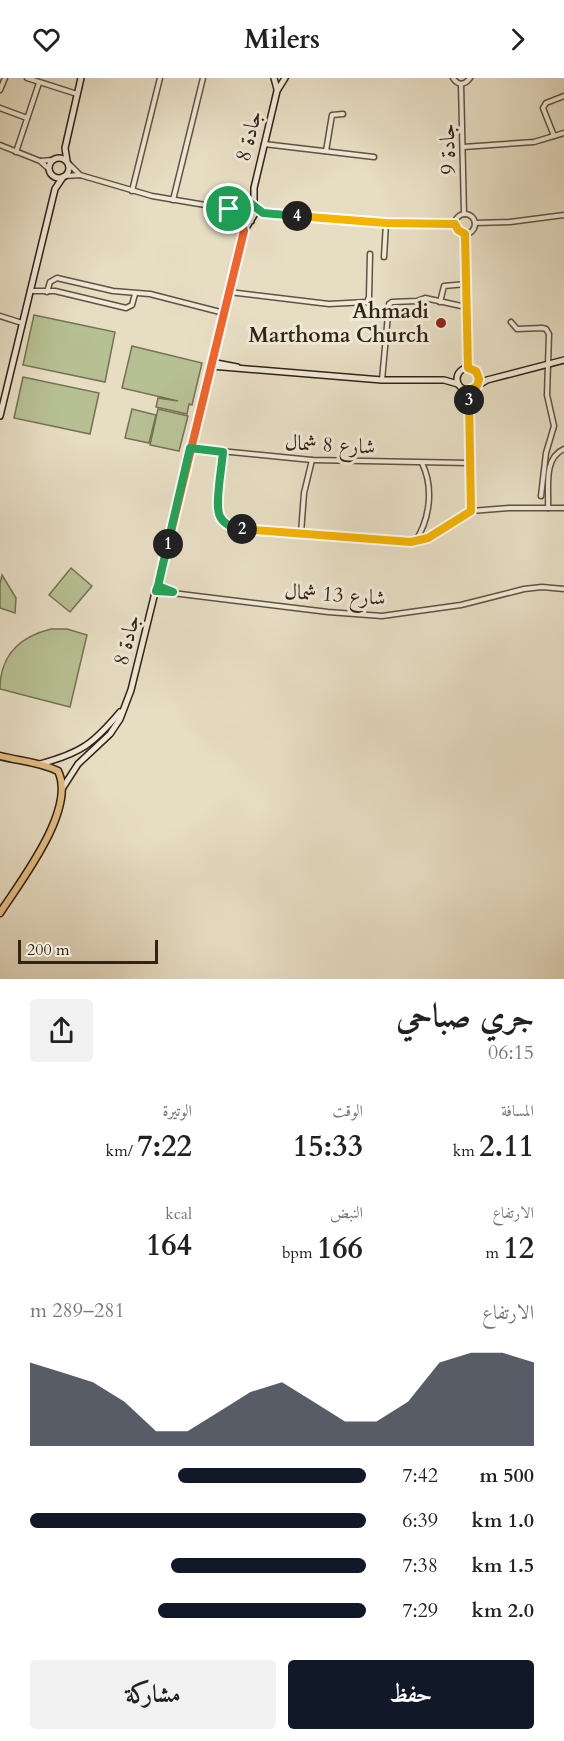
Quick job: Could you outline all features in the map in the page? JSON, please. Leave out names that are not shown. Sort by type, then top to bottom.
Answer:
[{"type":"main road","points":[[55,189],[69,170],[65,148],[81,78]]},
{"type":"main road","name":"جادة 8","points":[[274,78],[277,91]]},
{"type":"main road","points":[[279,78],[284,78]]},
{"type":"main road","name":"جادة 8","points":[[254,205],[254,188],[264,144],[277,91],[284,78]]},
{"type":"main road","points":[[0,416],[55,189],[55,182],[49,169],[54,159],[65,148]]},
{"type":"main road","points":[[54,159],[68,162]]},
{"type":"main road","points":[[52,175],[64,177]]},
{"type":"main road","name":"جادة 8","points":[[240,204],[254,188]]},
{"type":"main road","points":[[239,219],[252,220],[256,212],[254,205],[249,202],[240,204],[236,210],[239,219],[244,231]]},
{"type":"main road","name":"جادة 8","points":[[62,789],[78,764],[110,734],[125,707],[157,588],[244,231],[252,220]]},
{"type":"main road","points":[[211,364],[241,369],[382,380],[439,380],[458,384],[463,389],[470,390],[484,381],[564,360]]},
{"type":"main road","points":[[439,380],[468,368],[478,375],[477,386]]},
{"type":"main road","points":[[458,373],[458,384]]},
{"type":"main road","points":[[478,375],[498,377]]},
{"type":"main road","name":"جادة 8","points":[[40,765],[74,754],[92,743],[125,707]]},
{"type":"main road","points":[[0,756],[58,771],[62,789],[48,839],[0,913]]},
{"type":"street","points":[[0,90],[5,78]]},
{"type":"street","points":[[27,78],[77,94]]},
{"type":"street","points":[[132,191],[160,78]]},
{"type":"street","points":[[173,200],[203,78]]},
{"type":"street","points":[[453,78],[456,83],[461,84],[466,83],[470,78]]},
{"type":"street","points":[[16,152],[39,83]]},
{"type":"street","name":"جادة 9","points":[[461,84],[464,214]]},
{"type":"street","points":[[554,136],[543,108],[546,103],[564,96]]},
{"type":"street","points":[[0,108],[27,118]]},
{"type":"street","points":[[326,151],[332,116],[343,114]]},
{"type":"street","points":[[463,147],[534,142],[564,133]]},
{"type":"street","points":[[264,144],[375,157]]},
{"type":"street","points":[[0,145],[40,161],[49,169]]},
{"type":"street","points":[[40,161],[54,159]]},
{"type":"street","points":[[68,162],[80,175]]},
{"type":"street","points":[[64,177],[80,175],[132,191],[229,209],[240,204]]},
{"type":"street","points":[[254,205],[263,213],[386,223],[455,224]]},
{"type":"street","points":[[229,209],[239,219]]},
{"type":"street","points":[[252,220],[263,213]]},
{"type":"street","points":[[464,214],[471,216],[475,223],[473,231],[465,234],[458,230],[455,224],[458,217],[464,214]]},
{"type":"street","points":[[475,223],[510,222],[564,215]]},
{"type":"street","points":[[384,257],[386,223]]},
{"type":"street","points":[[465,234],[468,368]]},
{"type":"street","points":[[229,292],[329,304],[367,302],[370,254]]},
{"type":"street","points":[[47,292],[50,282],[57,278],[105,290],[135,294],[146,293],[224,313]]},
{"type":"street","points":[[440,302],[444,286],[466,284]]},
{"type":"street","points":[[30,291],[57,292],[123,308],[132,304],[135,294]]},
{"type":"street","points":[[382,380],[388,304],[417,302],[425,298],[466,307]]},
{"type":"street","points":[[0,316],[22,323]]},
{"type":"street","points":[[511,322],[516,329],[546,329],[549,334],[547,395],[554,426],[546,453],[541,496]]},
{"type":"street","points":[[470,390],[471,511]]},
{"type":"street","name":"شارع 8 شمال","points":[[190,448],[312,460],[469,464]]},
{"type":"street","points":[[548,508],[550,464],[557,452],[564,449]]},
{"type":"street","points":[[223,452],[218,512],[222,521],[231,527],[415,542],[428,538],[471,511],[564,508]]},
{"type":"street","points":[[301,533],[304,493],[312,460]]},
{"type":"street","points":[[415,542],[423,530],[429,495],[422,463]]},
{"type":"street","name":"شارع 13 شمال","points":[[157,588],[262,604],[382,616],[461,605],[524,589],[542,587],[564,589]]},
{"type":"green space","points":[[34,315],[115,332],[105,382],[23,365]]},
{"type":"green space","points":[[132,346],[202,363],[192,405],[189,404],[187,414],[156,407],[158,398],[178,401],[122,388]]},
{"type":"green space","points":[[23,377],[99,393],[90,434],[14,418]]},
{"type":"green space","points":[[132,409],[156,415],[149,443],[125,438]]},
{"type":"green space","points":[[158,409],[188,416],[179,451],[150,445]]},
{"type":"green space","points":[[71,568],[92,586],[70,612],[49,595]]},
{"type":"green space","points":[[2,575],[16,598],[15,613],[0,608]]},
{"type":"green space","points":[[51,629],[67,629],[87,635],[70,707],[0,689],[3,666],[14,649],[30,637]]},
{"type":"place","name":"Ahmadi Marthoma Church","points":[[441,323]]},
{"type":"route","points":[[229,209],[241,221],[244,231],[190,448],[184,476],[158,586],[173,592],[156,591],[190,448],[223,452],[218,512],[222,521],[231,527],[415,542],[428,538],[471,511],[470,390],[477,386],[479,379],[476,371],[468,368],[465,234],[460,232],[455,224],[386,223],[263,213],[252,203],[245,201],[229,209]]}]
